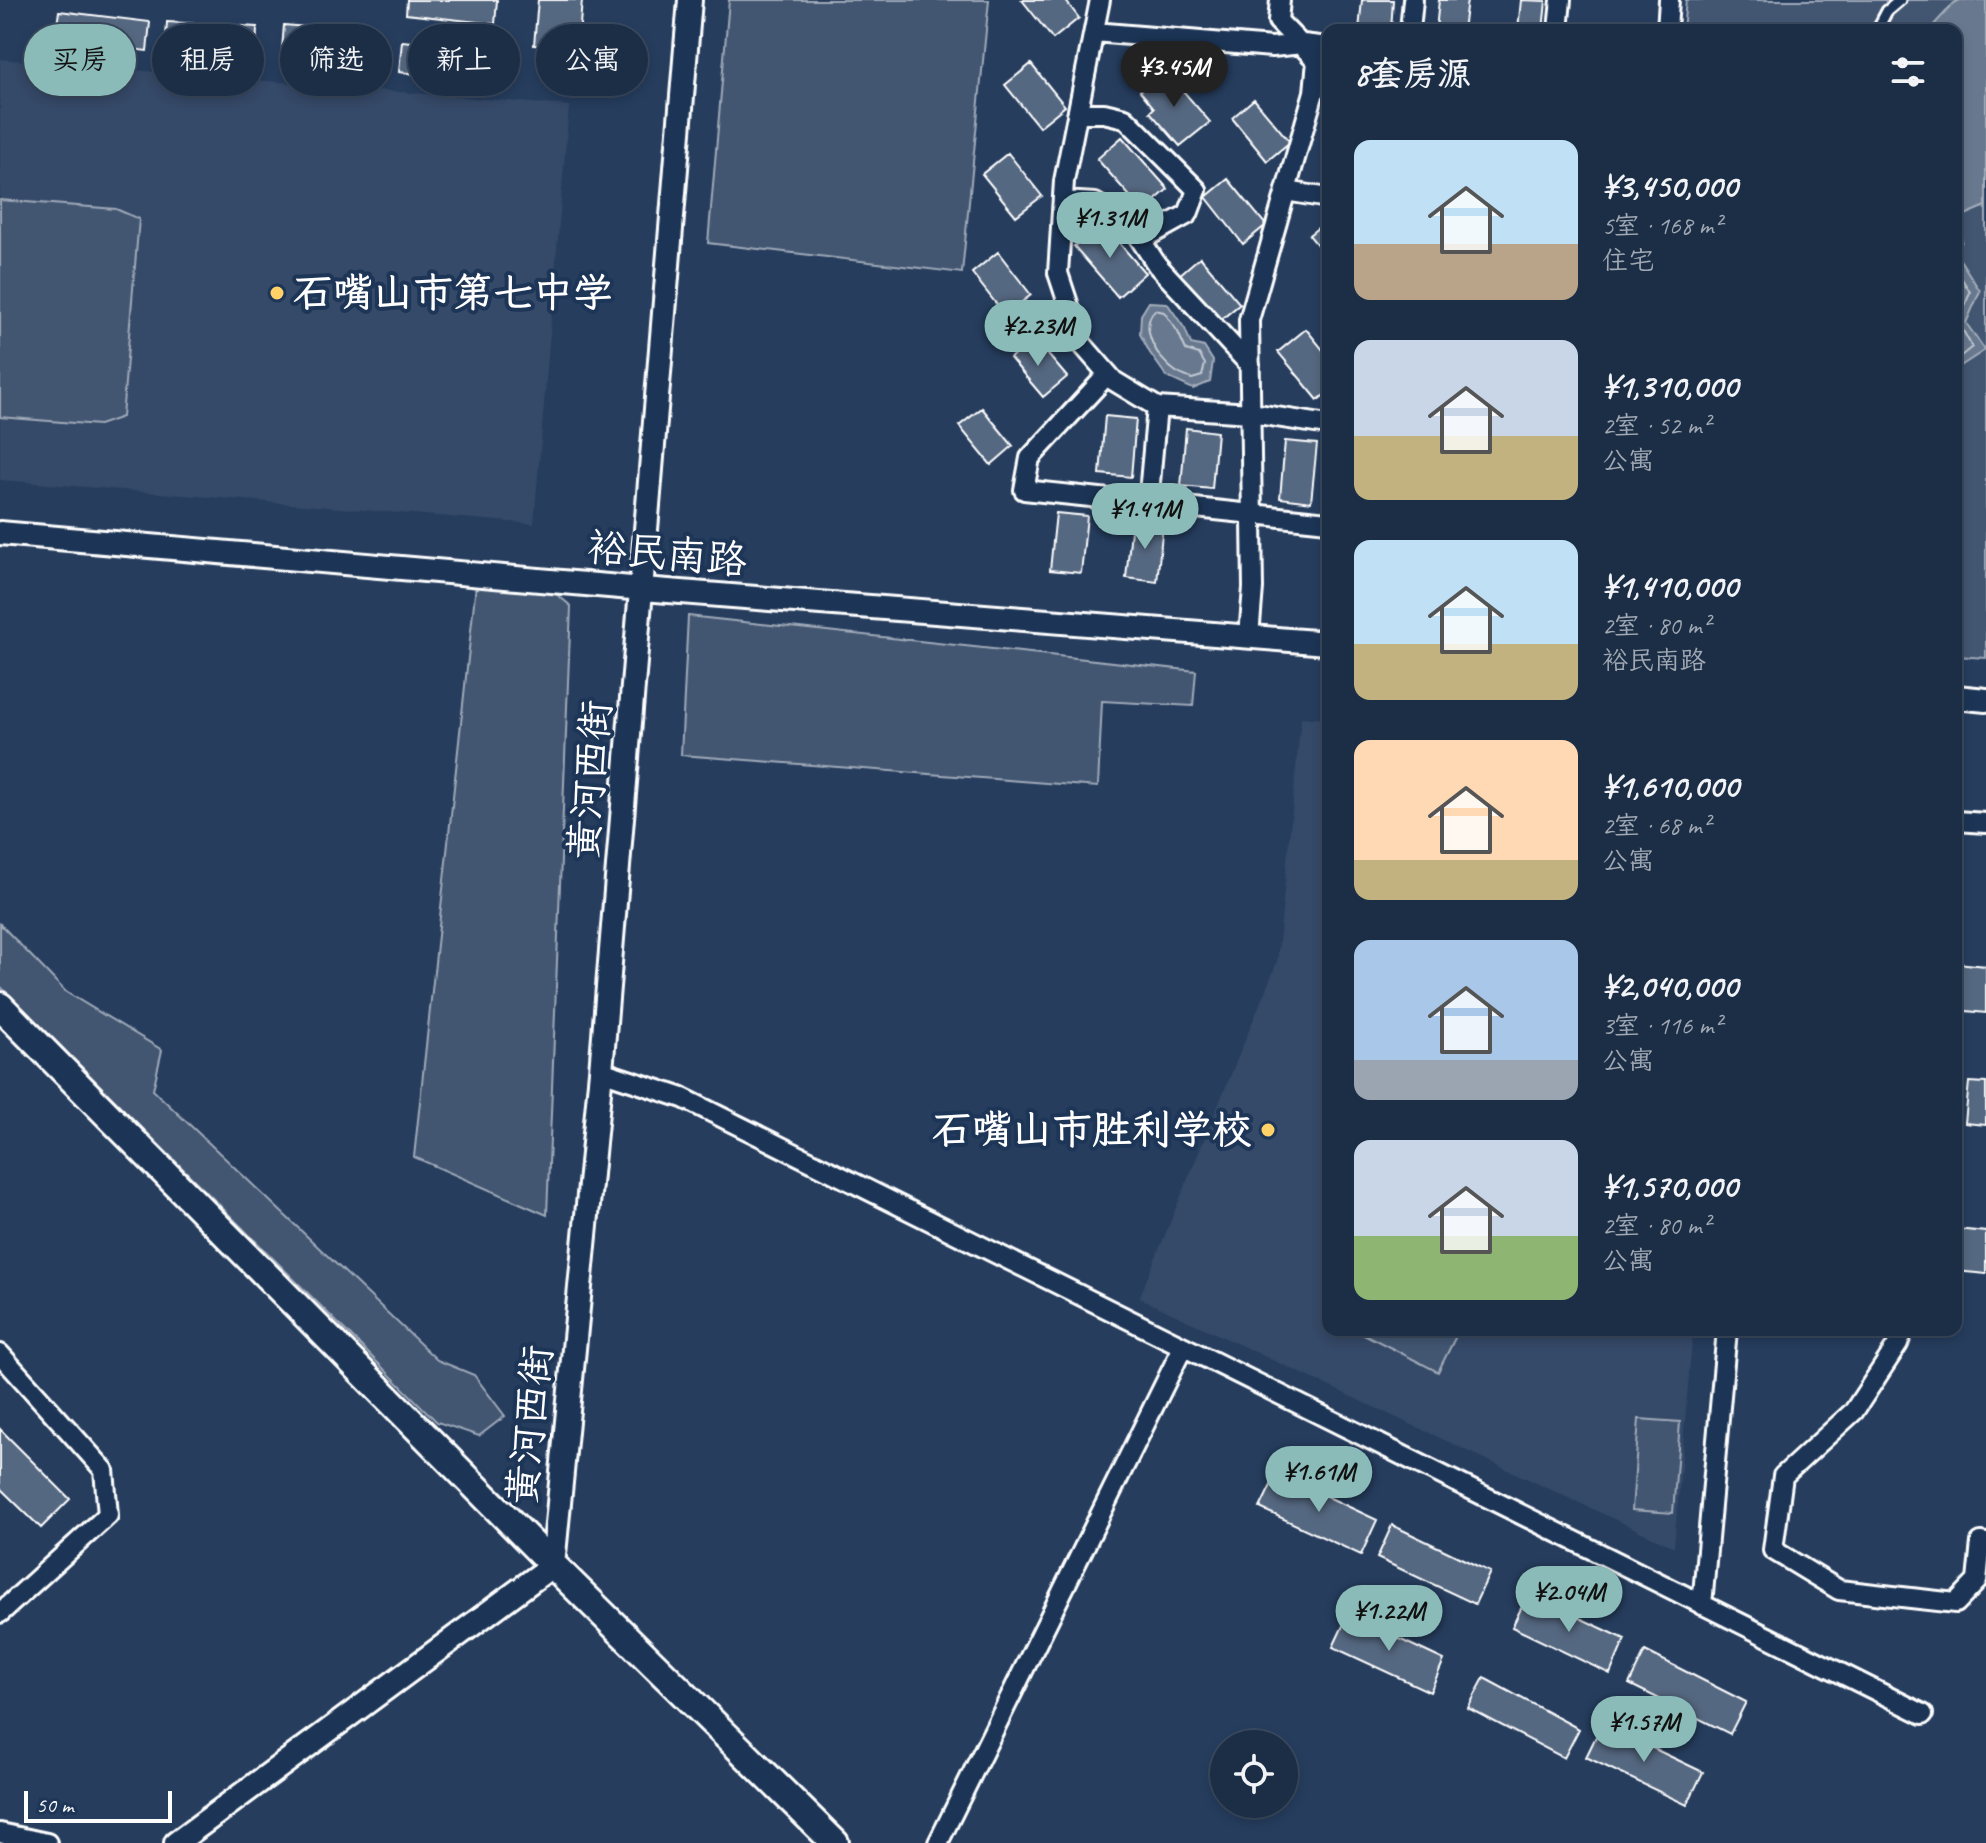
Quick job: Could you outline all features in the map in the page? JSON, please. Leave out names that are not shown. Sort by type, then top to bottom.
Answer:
[{"type":"main road","points":[[0,1006],[553,1565],[835,1843]]},
{"type":"street","name":"黄河西街","points":[[553,1565],[601,1071],[690,0]]},
{"type":"street","points":[[1100,0],[1063,201],[1058,273],[1081,343],[1114,381],[1157,407],[1251,413],[1322,424]]},
{"type":"street","points":[[1249,636],[1253,588],[1249,320],[1286,191],[1320,102],[1317,61],[1278,21],[1280,0]]},
{"type":"street","points":[[1411,24],[1413,0]]},
{"type":"street","points":[[1559,24],[1561,0]]},
{"type":"street","points":[[1667,24],[1669,0]]},
{"type":"street","points":[[1094,32],[1272,47],[1303,44],[1322,46]]},
{"type":"street","points":[[1078,113],[1104,113],[1125,118],[1197,190],[1188,214],[1141,240]]},
{"type":"street","points":[[1286,191],[1322,197]]},
{"type":"street","points":[[1063,201],[1095,203],[1131,225],[1157,265],[1250,365]]},
{"type":"street","points":[[1108,374],[1030,458],[1024,490],[1252,516],[1322,521]]},
{"type":"street","points":[[1148,504],[1157,407]]},
{"type":"street","name":"裕民南路","points":[[0,533],[643,589],[1322,642]]},
{"type":"street","points":[[1962,698],[1986,700]]},
{"type":"street","points":[[1962,821],[1986,823]]},
{"type":"street","points":[[601,1071],[683,1098],[1923,1714]]},
{"type":"street","points":[[1702,1605],[1726,1336]]},
{"type":"street","points":[[1901,1336],[1854,1411],[1783,1476],[1773,1550],[1839,1590],[1956,1603],[1977,1581],[1981,1542],[1986,1543]]},
{"type":"street","points":[[938,1843],[1183,1347]]},
{"type":"street","points":[[0,1613],[108,1515],[104,1470],[2,1362]]},
{"type":"street","points":[[176,1843],[553,1565]]},
{"type":"street","points":[[0,1833],[47,1843]]},
{"type":"lane","points":[[1880,24],[1887,11],[1900,0]]},
{"type":"shaded area","points":[[729,0],[989,0],[962,273],[708,243]]},
{"type":"shaded area","points":[[1686,0],[1986,0],[1986,658],[1962,656],[1962,24],[1684,24]]},
{"type":"shaded area","name":"石嘴山市第七中学","points":[[0,59],[24,61],[24,96],[136,96],[136,70],[152,72],[152,96],[264,96],[264,81],[280,82],[280,96],[392,96],[392,91],[408,93],[408,96],[448,96],[569,106],[534,524],[0,480]]},
{"type":"shaded area","points":[[0,200],[116,209],[139,219],[122,417],[99,425],[0,417]]},
{"type":"shaded area","points":[[477,575],[545,585],[571,606],[547,1215],[414,1157]]},
{"type":"shaded area","points":[[688,616],[1196,671],[1193,706],[1102,701],[1098,787],[681,755]]},
{"type":"shaded area","name":"石嘴山市胜利学校","points":[[1301,717],[1322,719],[1322,1336],[1692,1336],[1674,1547],[1139,1298],[1277,962]]},
{"type":"shaded area","points":[[0,924],[66,992],[162,1050],[153,1090],[437,1360],[474,1375],[505,1416],[479,1436],[437,1422],[0,986]]},
{"type":"shaded area","points":[[1368,1336],[1456,1336],[1438,1372]]},
{"type":"shaded area","points":[[1639,1419],[1680,1422],[1673,1513],[1632,1510]]},
{"type":"water","points":[[1960,0],[1986,0],[1986,206],[1962,216],[1962,24],[1935,24]]},
{"type":"water","points":[[1962,263],[1980,291],[1966,323],[1985,350],[1962,365]]},
{"type":"water","points":[[1149,302],[1167,303],[1191,344],[1204,347],[1213,361],[1210,382],[1193,389],[1167,377],[1140,334],[1141,315]]},
{"type":"building","points":[[407,0],[497,0],[495,24],[406,14]]},
{"type":"building","points":[[538,0],[582,0],[580,24],[536,24],[534,45]]},
{"type":"building","points":[[1022,0],[1065,0],[1079,18],[1053,39]]},
{"type":"building","points":[[1362,0],[1393,0],[1391,24],[1360,24]]},
{"type":"building","points":[[1439,0],[1467,0],[1464,24],[1437,24]]},
{"type":"building","points":[[1521,0],[1546,1],[1544,24],[1519,24]]},
{"type":"building","points":[[59,11],[150,22],[147,51],[136,50],[136,24],[57,24]]},
{"type":"building","points":[[402,41],[408,42],[408,73],[399,72]]},
{"type":"building","points":[[1031,64],[1065,106],[1039,127],[1005,85]]},
{"type":"building","points":[[1165,70],[1210,122],[1180,146],[1150,112],[1154,108],[1140,91]]},
{"type":"building","points":[[1254,99],[1290,142],[1267,161],[1232,118]]},
{"type":"building","points":[[1122,137],[1168,189],[1143,211],[1097,159]]},
{"type":"building","points":[[1008,153],[1042,196],[1016,216],[982,174]]},
{"type":"building","points":[[1228,179],[1266,225],[1243,244],[1206,197]]},
{"type":"building","points":[[1102,223],[1145,273],[1118,297],[1074,246]]},
{"type":"building","points":[[1322,225],[1322,251],[1309,235]]},
{"type":"building","points":[[998,252],[1031,295],[1005,315],[972,273]]},
{"type":"building","points":[[1200,257],[1240,304],[1218,322],[1178,276]]},
{"type":"building","points":[[1306,329],[1322,349],[1322,397],[1318,400],[1278,352]]},
{"type":"building","points":[[1034,338],[1067,377],[1043,397],[1010,358]]},
{"type":"building","points":[[982,408],[1013,446],[991,465],[959,426]]},
{"type":"building","points":[[1105,416],[1136,419],[1131,477],[1100,474]]},
{"type":"building","points":[[1186,428],[1217,432],[1212,489],[1181,486]]},
{"type":"building","points":[[1285,441],[1317,444],[1311,502],[1280,498]]},
{"type":"building","points":[[1056,513],[1087,516],[1081,573],[1050,570]]},
{"type":"building","points":[[1132,521],[1163,524],[1157,582],[1126,578]]},
{"type":"building","points":[[1962,964],[1986,966],[1986,1013],[1962,1011]]},
{"type":"building","points":[[1969,1082],[1986,1083],[1986,1125],[1965,1123]]},
{"type":"building","points":[[1962,1230],[1986,1232],[1986,1274],[1962,1272]]},
{"type":"building","points":[[0,1429],[70,1499],[41,1528],[0,1488]]},
{"type":"building","points":[[1277,1473],[1377,1520],[1361,1555],[1260,1508]]},
{"type":"building","points":[[1392,1525],[1490,1572],[1475,1604],[1377,1558]]},
{"type":"building","points":[[1528,1594],[1625,1639],[1610,1674],[1512,1627]]},
{"type":"building","points":[[1348,1615],[1444,1660],[1430,1692],[1333,1647]]},
{"type":"building","points":[[1645,1651],[1746,1702],[1730,1734],[1629,1684]]},
{"type":"building","points":[[1484,1678],[1579,1729],[1564,1758],[1468,1708]]},
{"type":"building","points":[[1602,1724],[1703,1772],[1687,1805],[1586,1757]]},
{"type":"place","name":"石嘴山市第七中学","points":[[277,293]]},
{"type":"place","name":"石嘴山市胜利学校","points":[[1268,1130]]}]
